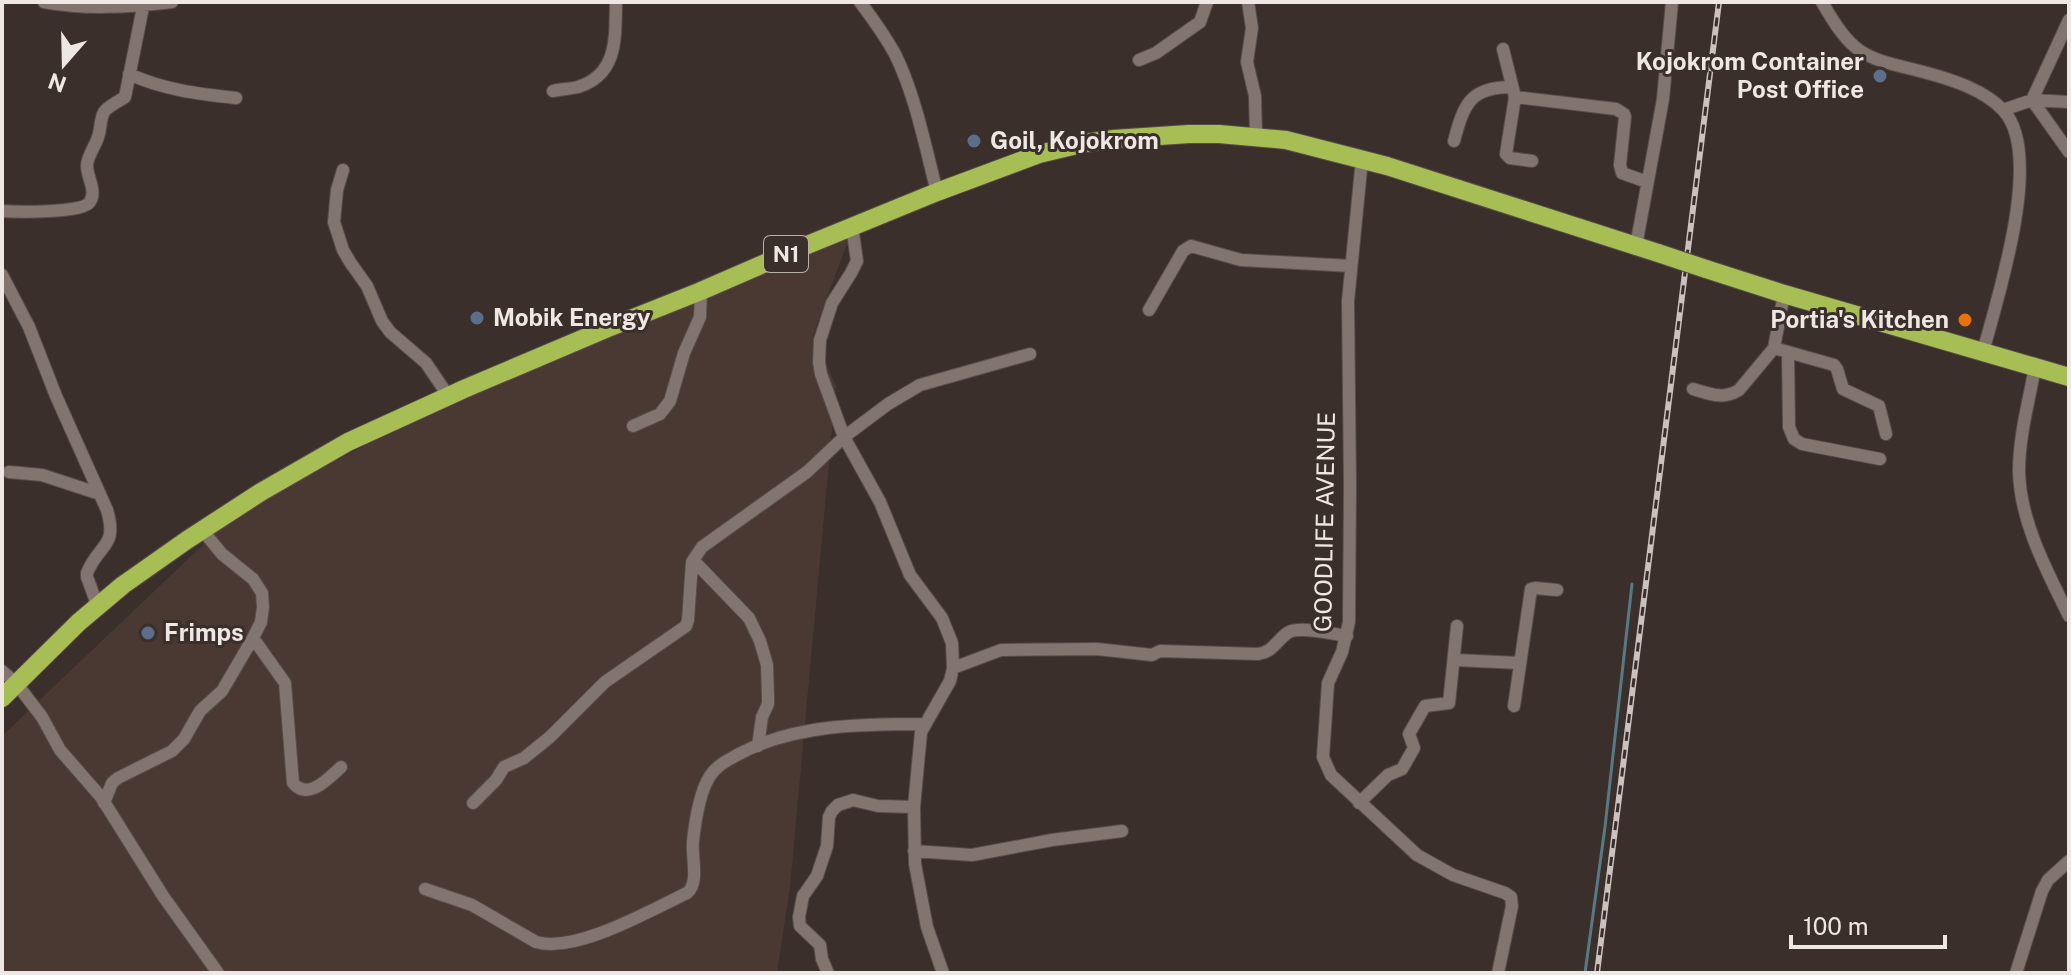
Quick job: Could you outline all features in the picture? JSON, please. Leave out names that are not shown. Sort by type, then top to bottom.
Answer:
[{"type":"highway","name":"N1","points":[[2,698],[9,677],[123,585],[261,492],[320,457],[381,426],[852,226],[1039,154],[1085,143],[1189,134],[1286,140],[1362,159],[1784,294],[2069,377]]},
{"type":"street","points":[[44,2],[103,8],[172,2]]},
{"type":"street","points":[[553,91],[577,87],[595,78],[607,63],[614,46],[616,2]]},
{"type":"street","points":[[860,2],[880,28],[906,79],[937,192]]},
{"type":"street","points":[[1139,60],[1156,53],[1200,22],[1207,2]]},
{"type":"street","points":[[1248,2],[1252,28],[1247,62],[1255,96],[1256,136]]},
{"type":"street","points":[[1636,246],[1663,99],[1672,2]]},
{"type":"street","points":[[1822,2],[1842,36],[1855,49],[1872,59],[1961,84],[1985,96],[2003,110],[2012,122],[2017,137],[2019,168],[2017,203],[2010,254],[1983,352]]},
{"type":"street","points":[[2,211],[58,211],[88,205],[92,191],[87,160],[106,109],[125,97],[144,4]]},
{"type":"street","points":[[2032,100],[2069,20]]},
{"type":"street","points":[[1503,49],[1514,92],[1506,154],[1510,158],[1532,161]]},
{"type":"street","points":[[129,74],[158,86],[236,98]]},
{"type":"street","points":[[1454,141],[1466,105],[1479,93],[1489,89],[1616,109],[1625,117],[1620,165],[1622,173],[1647,182]]},
{"type":"street","points":[[2003,110],[2032,100],[2069,102]]},
{"type":"street","points":[[2032,100],[2069,152]]},
{"type":"street","name":"GOODLIFE AVENUE","points":[[1362,159],[1348,301],[1349,622],[1347,636],[1328,683],[1323,757],[1331,775],[1417,855],[1453,875],[1511,897],[1512,906],[1498,973]]},
{"type":"street","points":[[343,170],[337,190],[334,222],[343,250],[367,286],[382,321],[390,332],[426,363],[449,397]]},
{"type":"street","points":[[852,226],[857,261],[832,303],[820,340],[821,374],[844,437],[880,502],[910,575],[942,618],[952,643],[950,681],[921,732],[914,807],[915,864],[927,927],[943,973]]},
{"type":"street","points":[[1149,310],[1183,251],[1191,246],[1241,260],[1351,266]]},
{"type":"street","points":[[2,275],[29,327],[112,527],[109,539],[87,573],[98,607]]},
{"type":"street","points":[[633,426],[660,414],[670,401],[685,349],[700,317],[701,291]]},
{"type":"street","points":[[1693,389],[1717,396],[1732,395],[1739,390],[1774,348],[1784,294]]},
{"type":"street","points":[[1774,348],[1834,365],[1843,389],[1879,406],[1886,434]]},
{"type":"street","points":[[1788,352],[1789,427],[1794,439],[1802,444],[1880,459]]},
{"type":"street","points":[[473,803],[496,780],[504,767],[524,758],[550,737],[605,682],[686,626],[693,560],[702,547],[807,472],[844,437],[888,404],[920,385],[1030,354]]},
{"type":"street","points":[[2035,367],[2022,435],[2021,488],[2030,529],[2069,616]]},
{"type":"street","points":[[9,472],[42,475],[100,494]]},
{"type":"street","points":[[104,803],[112,783],[118,778],[178,746],[200,711],[222,691],[261,622],[262,593],[253,579],[222,554],[203,531]]},
{"type":"street","points":[[693,560],[749,618],[760,641],[767,665],[768,704],[762,717],[758,746]]},
{"type":"street","points":[[1514,706],[1531,589],[1557,590]]},
{"type":"street","points":[[1359,803],[1388,775],[1404,766],[1414,748],[1409,734],[1425,706],[1449,703],[1457,626]]},
{"type":"street","points":[[953,668],[1001,650],[1065,648],[1152,655],[1160,651],[1258,654],[1269,651],[1287,633],[1298,629],[1347,636]]},
{"type":"street","points":[[253,638],[285,683],[295,787],[301,790],[317,788],[341,767]]},
{"type":"street","points":[[1455,660],[1520,663]]},
{"type":"street","points":[[9,677],[42,717],[60,750],[104,803],[163,896],[218,973]]},
{"type":"street","points":[[425,889],[472,905],[546,945],[606,932],[692,889],[693,837],[703,790],[709,776],[719,765],[769,741],[822,728],[863,724],[925,724]]},
{"type":"street","points":[[828,973],[820,945],[800,926],[799,917],[803,896],[817,876],[827,846],[832,811],[838,805],[853,800],[878,806],[914,807]]},
{"type":"street","points":[[914,851],[972,855],[1122,831]]},
{"type":"street","points":[[2016,973],[2042,891],[2048,880],[2069,861]]},
{"type":"shaded area","points":[[851,233],[813,335],[836,386],[790,887],[777,973],[2,973],[2,736],[232,517],[438,406]]},
{"type":"waterway","points":[[1585,973],[1632,584]]},
{"type":"railway","points":[[1597,973],[1719,2]]},
{"type":"place","name":"Kojokrom Container Post Office","points":[[1880,76]]},
{"type":"place","name":"Goil, Kojokrom","points":[[974,141]]},
{"type":"place","name":"Mobik Energy","points":[[477,318]]},
{"type":"place","name":"Portia's Kitchen","points":[[1965,320]]},
{"type":"place","name":"Frimps","points":[[148,633]]}]
